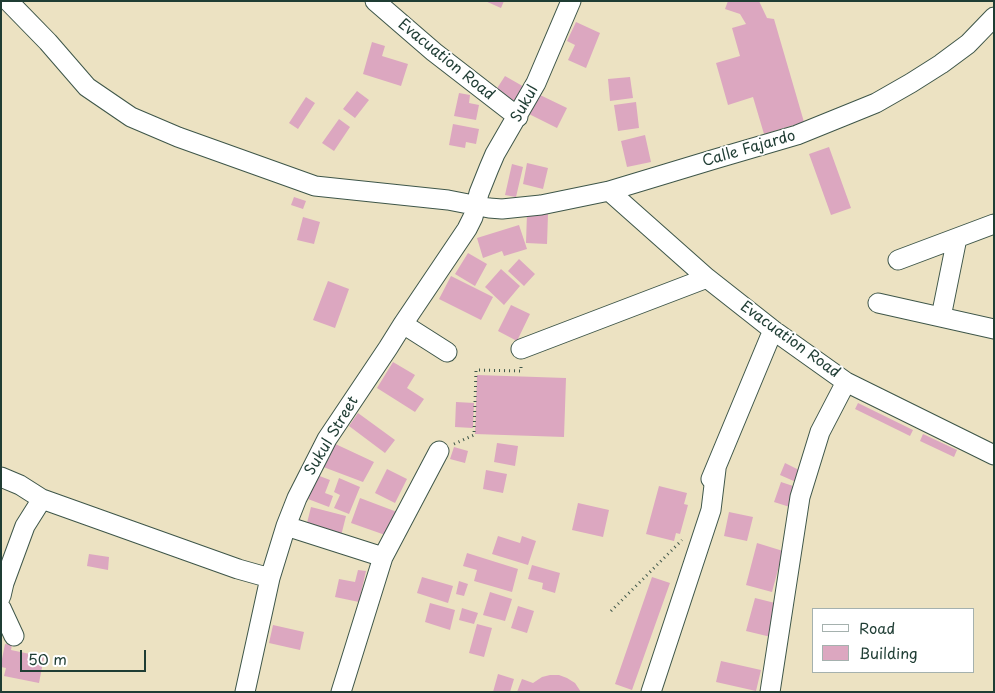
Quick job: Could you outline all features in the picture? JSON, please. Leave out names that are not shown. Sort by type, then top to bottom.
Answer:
[{"type":"street","name":"Calle Fajardo","points":[[8,1],[48,42],[86,87],[131,117],[178,137],[315,186],[448,200],[502,209],[541,205],[609,192],[798,135],[876,103],[911,84],[968,44],[994,17]]},
{"type":"street","name":"Evacuation Road","points":[[375,1],[434,52],[518,117]]},
{"type":"street","name":"Sukul","points":[[476,205],[495,154],[536,83],[571,1]]},
{"type":"street","name":"Evacuation Road","points":[[609,192],[707,278],[846,382],[993,452]]},
{"type":"street","name":"Sukul Street","points":[[245,692],[270,578],[297,498],[328,439],[464,234],[473,217],[476,205]]},
{"type":"street","points":[[898,260],[994,224]]},
{"type":"street","points":[[941,317],[957,238]]},
{"type":"street","points":[[521,349],[707,278]]},
{"type":"street","points":[[878,303],[994,329]]},
{"type":"street","points":[[403,324],[446,352]]},
{"type":"street","points":[[706,490],[774,330]]},
{"type":"street","points":[[770,692],[800,497],[820,432],[846,382]]},
{"type":"street","points":[[341,692],[383,557],[439,451]]},
{"type":"street","points":[[651,692],[711,510],[716,469]]},
{"type":"street","points":[[1,477],[20,485],[42,498],[238,569],[270,578]]},
{"type":"street","points":[[1,596],[25,526],[42,498]]},
{"type":"street","points":[[286,526],[383,557]]},
{"type":"street","points":[[1,608],[14,636]]},
{"type":"path","points":[[439,451],[474,435],[476,370],[521,371],[521,349]]},
{"type":"path","points":[[611,611],[682,541],[686,532]]},
{"type":"building","points":[[485,1],[504,1],[501,8]]},
{"type":"building","points":[[728,1],[759,1],[767,18],[774,19],[804,122],[764,134],[753,97],[728,105],[716,63],[740,56],[732,28],[746,24],[740,14],[725,9]]},
{"type":"building","points":[[576,22],[600,33],[586,68],[568,60],[575,45],[567,41]]},
{"type":"building","points":[[372,42],[385,46],[382,56],[408,64],[401,86],[363,74]]},
{"type":"building","points":[[505,76],[526,88],[516,106],[494,93]]},
{"type":"building","points":[[630,77],[633,98],[610,101],[608,79]]},
{"type":"building","points":[[357,91],[369,100],[355,118],[343,109]]},
{"type":"building","points":[[459,93],[470,95],[469,103],[479,105],[476,120],[454,116]]},
{"type":"building","points":[[538,94],[567,108],[557,128],[529,114]]},
{"type":"building","points":[[306,97],[315,103],[298,129],[289,123]]},
{"type":"building","points":[[636,102],[639,128],[618,131],[614,105]]},
{"type":"building","points":[[339,119],[350,127],[334,151],[322,143]]},
{"type":"building","points":[[453,124],[479,129],[476,144],[466,142],[465,148],[449,145]]},
{"type":"building","points":[[645,135],[651,162],[627,167],[621,141]]},
{"type":"building","points":[[829,147],[851,208],[831,215],[809,154]]},
{"type":"building","points":[[527,163],[548,168],[543,189],[523,184]]},
{"type":"building","points":[[512,164],[523,167],[516,197],[505,195]]},
{"type":"building","points":[[294,197],[306,201],[303,209],[291,205]]},
{"type":"building","points":[[527,213],[548,214],[547,244],[526,243]]},
{"type":"building","points":[[303,217],[320,222],[314,244],[297,240]]},
{"type":"building","points":[[519,225],[527,249],[504,256],[502,251],[483,258],[477,238]]},
{"type":"building","points":[[468,253],[487,264],[475,286],[455,274]]},
{"type":"building","points":[[519,259],[535,274],[524,286],[508,271]]},
{"type":"building","points":[[501,269],[520,286],[504,305],[485,287]]},
{"type":"building","points":[[451,276],[493,297],[481,320],[439,299]]},
{"type":"building","points":[[328,281],[349,289],[335,328],[313,320]]},
{"type":"building","points":[[511,305],[530,314],[517,341],[498,331]]},
{"type":"building","points":[[393,362],[415,375],[407,388],[424,399],[415,412],[377,388]]},
{"type":"building","points":[[477,375],[566,378],[564,437],[475,434]]},
{"type":"building","points":[[456,402],[474,403],[473,428],[455,427]]},
{"type":"building","points":[[858,403],[913,430],[910,436],[855,409]]},
{"type":"building","points":[[358,413],[395,440],[385,453],[349,426]]},
{"type":"building","points":[[923,434],[957,450],[954,457],[920,441]]},
{"type":"building","points":[[329,441],[374,462],[363,482],[318,465]]},
{"type":"building","points":[[497,443],[518,446],[515,466],[494,462]]},
{"type":"building","points":[[454,447],[468,451],[465,463],[450,459]]},
{"type":"building","points":[[785,463],[801,471],[796,482],[780,475]]},
{"type":"building","points":[[387,469],[407,479],[395,503],[375,493]]},
{"type":"building","points":[[486,470],[507,474],[503,493],[483,489]]},
{"type":"building","points":[[317,475],[330,480],[325,493],[333,496],[329,507],[308,499]]},
{"type":"building","points":[[339,478],[360,487],[349,514],[334,508],[340,495],[334,492]]},
{"type":"building","points":[[781,482],[799,488],[793,508],[774,502]]},
{"type":"building","points":[[659,486],[687,493],[684,504],[688,505],[680,534],[676,533],[674,541],[646,534]]},
{"type":"building","points":[[360,498],[397,512],[388,536],[351,523]]},
{"type":"building","points":[[578,503],[609,510],[603,537],[572,530]]},
{"type":"building","points":[[311,507],[346,516],[341,536],[306,527]]},
{"type":"building","points":[[729,512],[753,517],[747,541],[724,536]]},
{"type":"building","points":[[498,536],[520,543],[522,536],[536,541],[528,565],[492,554]]},
{"type":"building","points":[[757,543],[783,551],[772,592],[746,585]]},
{"type":"building","points":[[467,553],[518,569],[512,592],[474,581],[477,570],[463,566]]},
{"type":"building","points":[[89,554],[109,557],[108,570],[87,566]]},
{"type":"building","points":[[532,565],[560,573],[555,593],[542,589],[543,583],[528,579]]},
{"type":"building","points":[[358,570],[366,571],[359,602],[335,597],[339,579],[355,582]]},
{"type":"building","points":[[422,577],[453,586],[448,603],[417,593]]},
{"type":"building","points":[[652,577],[670,583],[632,690],[615,684]]},
{"type":"building","points":[[459,581],[468,584],[464,596],[456,594]]},
{"type":"building","points":[[490,592],[512,599],[505,621],[483,615]]},
{"type":"building","points":[[755,598],[779,604],[771,637],[746,631]]},
{"type":"building","points":[[430,603],[455,610],[450,630],[425,622]]},
{"type":"building","points":[[518,606],[534,611],[527,633],[511,628]]},
{"type":"building","points":[[462,608],[478,613],[474,624],[459,620]]},
{"type":"building","points":[[477,624],[492,628],[484,657],[469,653]]},
{"type":"building","points":[[273,625],[304,632],[300,650],[269,643]]},
{"type":"building","points":[[5,644],[12,645],[11,650],[44,657],[39,683],[4,676],[6,668],[1,667],[1,664]]},
{"type":"building","points":[[721,661],[761,670],[756,691],[716,682]]},
{"type":"building","points":[[498,674],[514,679],[510,692],[493,692]]},
{"type":"building","points":[[559,675],[567,678],[575,683],[581,692],[517,692],[522,679],[533,683],[542,677]]}]
